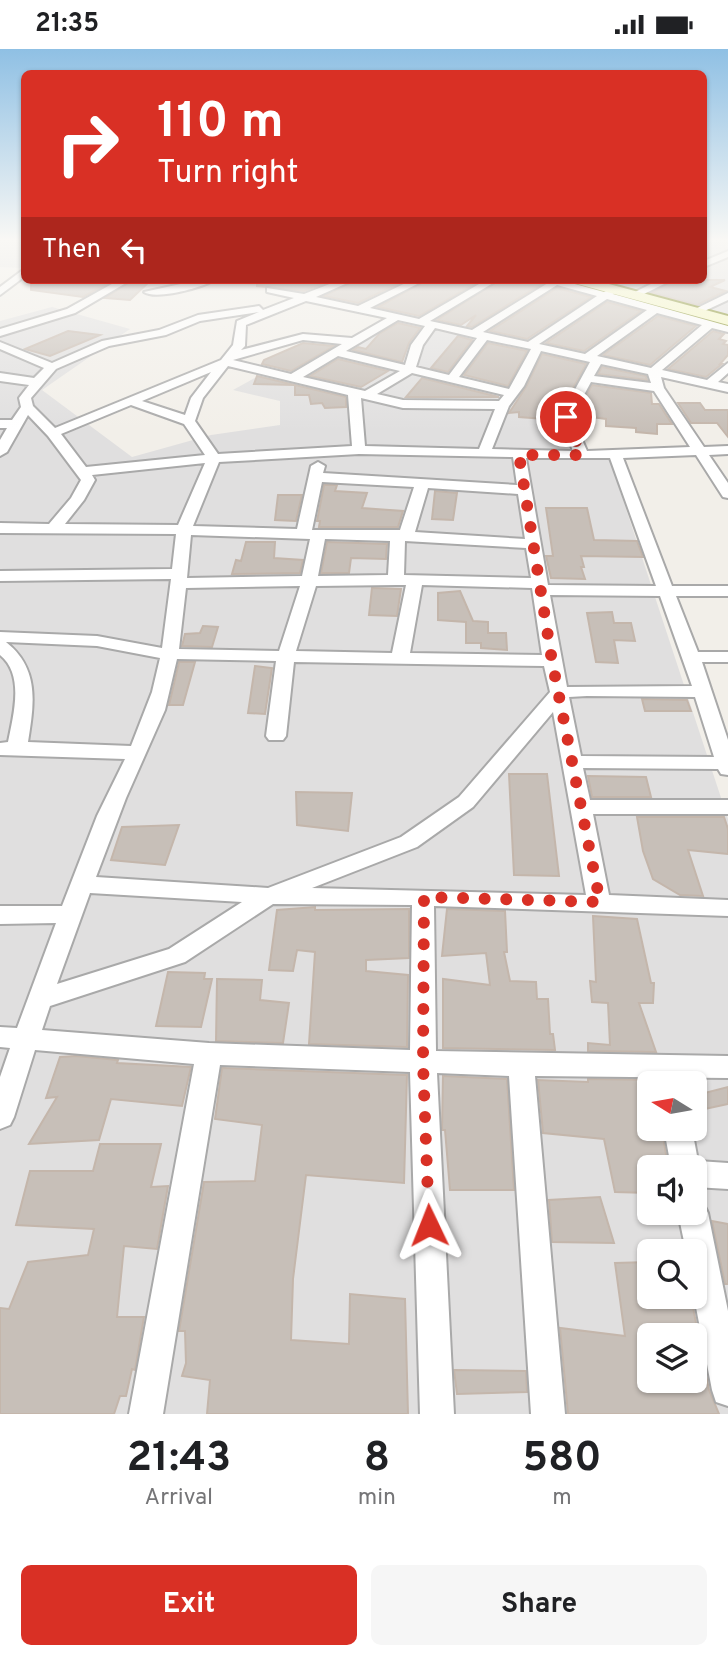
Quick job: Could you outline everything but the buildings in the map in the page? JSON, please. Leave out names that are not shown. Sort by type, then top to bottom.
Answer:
[{"type":"street","points":[[0,333],[71,311],[84,304]]},
{"type":"street","points":[[275,304],[277,308]]},
{"type":"street","points":[[189,421],[197,398],[239,345],[241,323],[291,304]]},
{"type":"street","points":[[335,304],[722,388],[728,367]]},
{"type":"street","points":[[359,309],[370,304]]},
{"type":"street","points":[[360,394],[409,370],[426,324],[456,304]]},
{"type":"street","points":[[452,379],[479,335],[521,304]]},
{"type":"street","points":[[484,453],[503,405],[518,386],[533,347],[593,304]]},
{"type":"street","points":[[640,304],[728,329]]},
{"type":"street","points":[[673,304],[728,319]]},
{"type":"street","points":[[697,310],[711,304]]},
{"type":"street","points":[[56,529],[56,525],[77,500],[88,480],[53,433],[27,407],[25,398],[52,367],[106,343],[162,333],[198,318],[277,308]]},
{"type":"street","points":[[582,455],[566,417],[586,378],[592,359],[654,309]]},
{"type":"street","points":[[292,378],[396,317]]},
{"type":"street","points":[[653,372],[710,324]]},
{"type":"street","points":[[53,433],[228,360],[303,337],[354,342]]},
{"type":"street","points":[[0,345],[52,367]]},
{"type":"street","points":[[336,352],[510,393]]},
{"type":"street","points":[[228,360],[292,378],[417,406],[503,405]]},
{"type":"street","points":[[653,372],[658,388],[728,494]]},
{"type":"street","points":[[0,377],[37,382]]},
{"type":"street","points":[[586,378],[658,388]]},
{"type":"street","points":[[359,450],[360,394]]},
{"type":"street","points":[[131,401],[189,421],[214,458]]},
{"type":"street","points":[[0,452],[27,407]]},
{"type":"street","points":[[0,424],[16,424]]},
{"type":"street","points":[[82,472],[214,458],[359,450],[582,455],[728,450]]},
{"type":"street","points":[[276,736],[286,656],[309,582],[316,477],[322,452]]},
{"type":"street","points":[[571,762],[727,766],[691,657],[614,454]]},
{"type":"street","points":[[519,455],[552,661],[600,902]]},
{"type":"street","points":[[0,1117],[13,1038],[39,1000],[114,801],[154,715],[166,673],[184,530],[214,458]]},
{"type":"street","points":[[316,477],[523,490]]},
{"type":"street","points":[[401,536],[407,533],[422,484]]},
{"type":"street","points":[[0,528],[401,536],[532,544]]},
{"type":"street","points":[[396,580],[401,536]]},
{"type":"street","points":[[0,576],[309,582],[396,580],[540,587],[728,591]]},
{"type":"street","points":[[400,657],[415,581]]},
{"type":"street","points":[[0,637],[97,641],[168,654],[552,661]]},
{"type":"street","points":[[0,646],[9,651],[20,665],[24,700],[8,748],[138,753]]},
{"type":"street","points":[[691,657],[728,657]]},
{"type":"street","points":[[39,1000],[177,955],[269,896],[409,842],[466,802],[559,693],[587,690],[702,692]]},
{"type":"street","points":[[580,807],[728,807]]},
{"type":"street","points":[[82,884],[269,896],[424,897],[728,908]]},
{"type":"street","points":[[424,897],[423,1063],[437,1414]]},
{"type":"street","points":[[0,915],[71,914]]},
{"type":"street","points":[[13,1038],[209,1054],[521,1065],[637,1073]]},
{"type":"street","points":[[146,1414],[209,1054]]},
{"type":"street","points":[[521,1065],[548,1414]]},
{"type":"street","points":[[698,1071],[728,1067]]},
{"type":"street","points":[[707,1175],[728,1176]]},
{"type":"street","points":[[695,1225],[728,1390]]},
{"type":"shaded area","points":[[344,304],[630,304],[649,309],[583,356]]},
{"type":"shaded area","points":[[672,304],[728,304],[728,319]]},
{"type":"shaded area","points":[[52,307],[130,329],[42,390],[132,457],[211,435],[280,425],[280,401],[233,390],[271,369],[301,374],[396,320],[590,362],[563,420],[576,459],[609,457],[728,819],[728,1414],[0,1414],[0,321]]},
{"type":"route","points":[[429,1225],[423,1063],[424,897],[600,902],[552,661],[519,455],[582,455],[566,417]]}]
